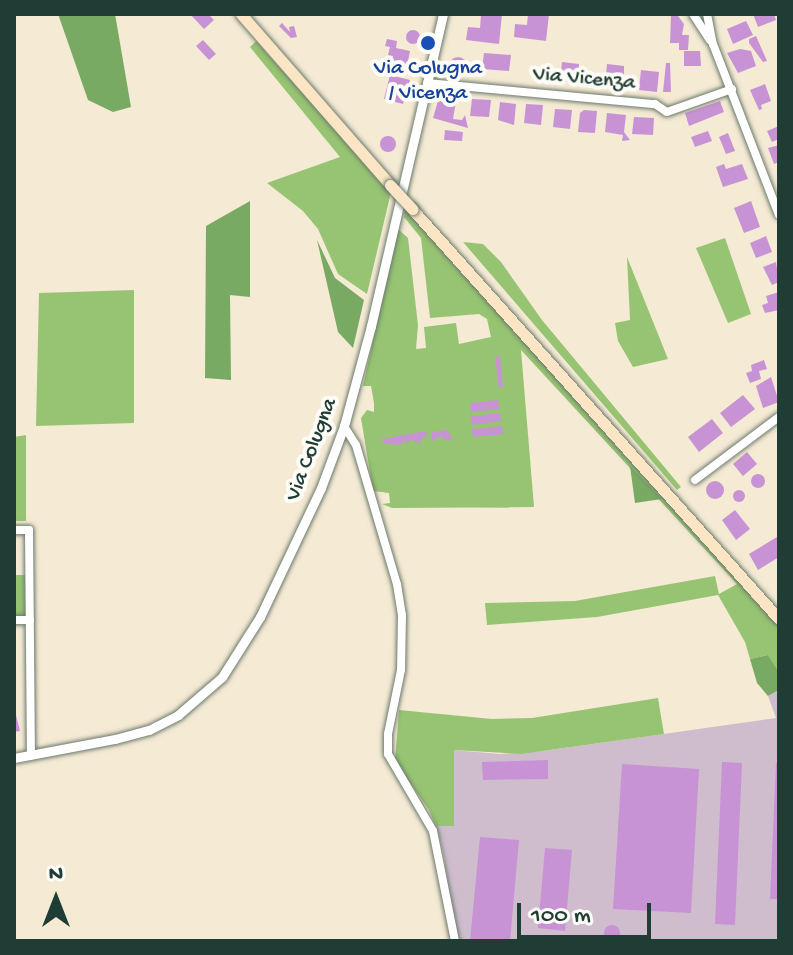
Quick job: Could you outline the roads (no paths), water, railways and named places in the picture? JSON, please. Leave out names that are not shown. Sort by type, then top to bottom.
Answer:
[{"type":"main road","points":[[241,14],[779,619]]},
{"type":"street","name":"Via Colugna","points":[[14,758],[149,730],[178,715],[206,693],[235,659],[260,617],[321,488],[344,426],[371,326],[443,14]]},
{"type":"street","points":[[693,14],[713,44],[779,215]]},
{"type":"street","points":[[707,14],[713,44]]},
{"type":"street","name":"Via Vicenza","points":[[427,83],[655,104],[667,112],[732,89]]},
{"type":"street","points":[[695,480],[779,417]]},
{"type":"street","points":[[344,426],[356,445],[397,584],[402,615],[401,670],[388,734],[388,754],[433,831],[455,941]]},
{"type":"street","points":[[14,530],[29,530],[31,755]]},
{"type":"street","points":[[14,620],[30,620]]},
{"type":"place","name":"Via Colugna / Vicenza","points":[[428,43]]}]
